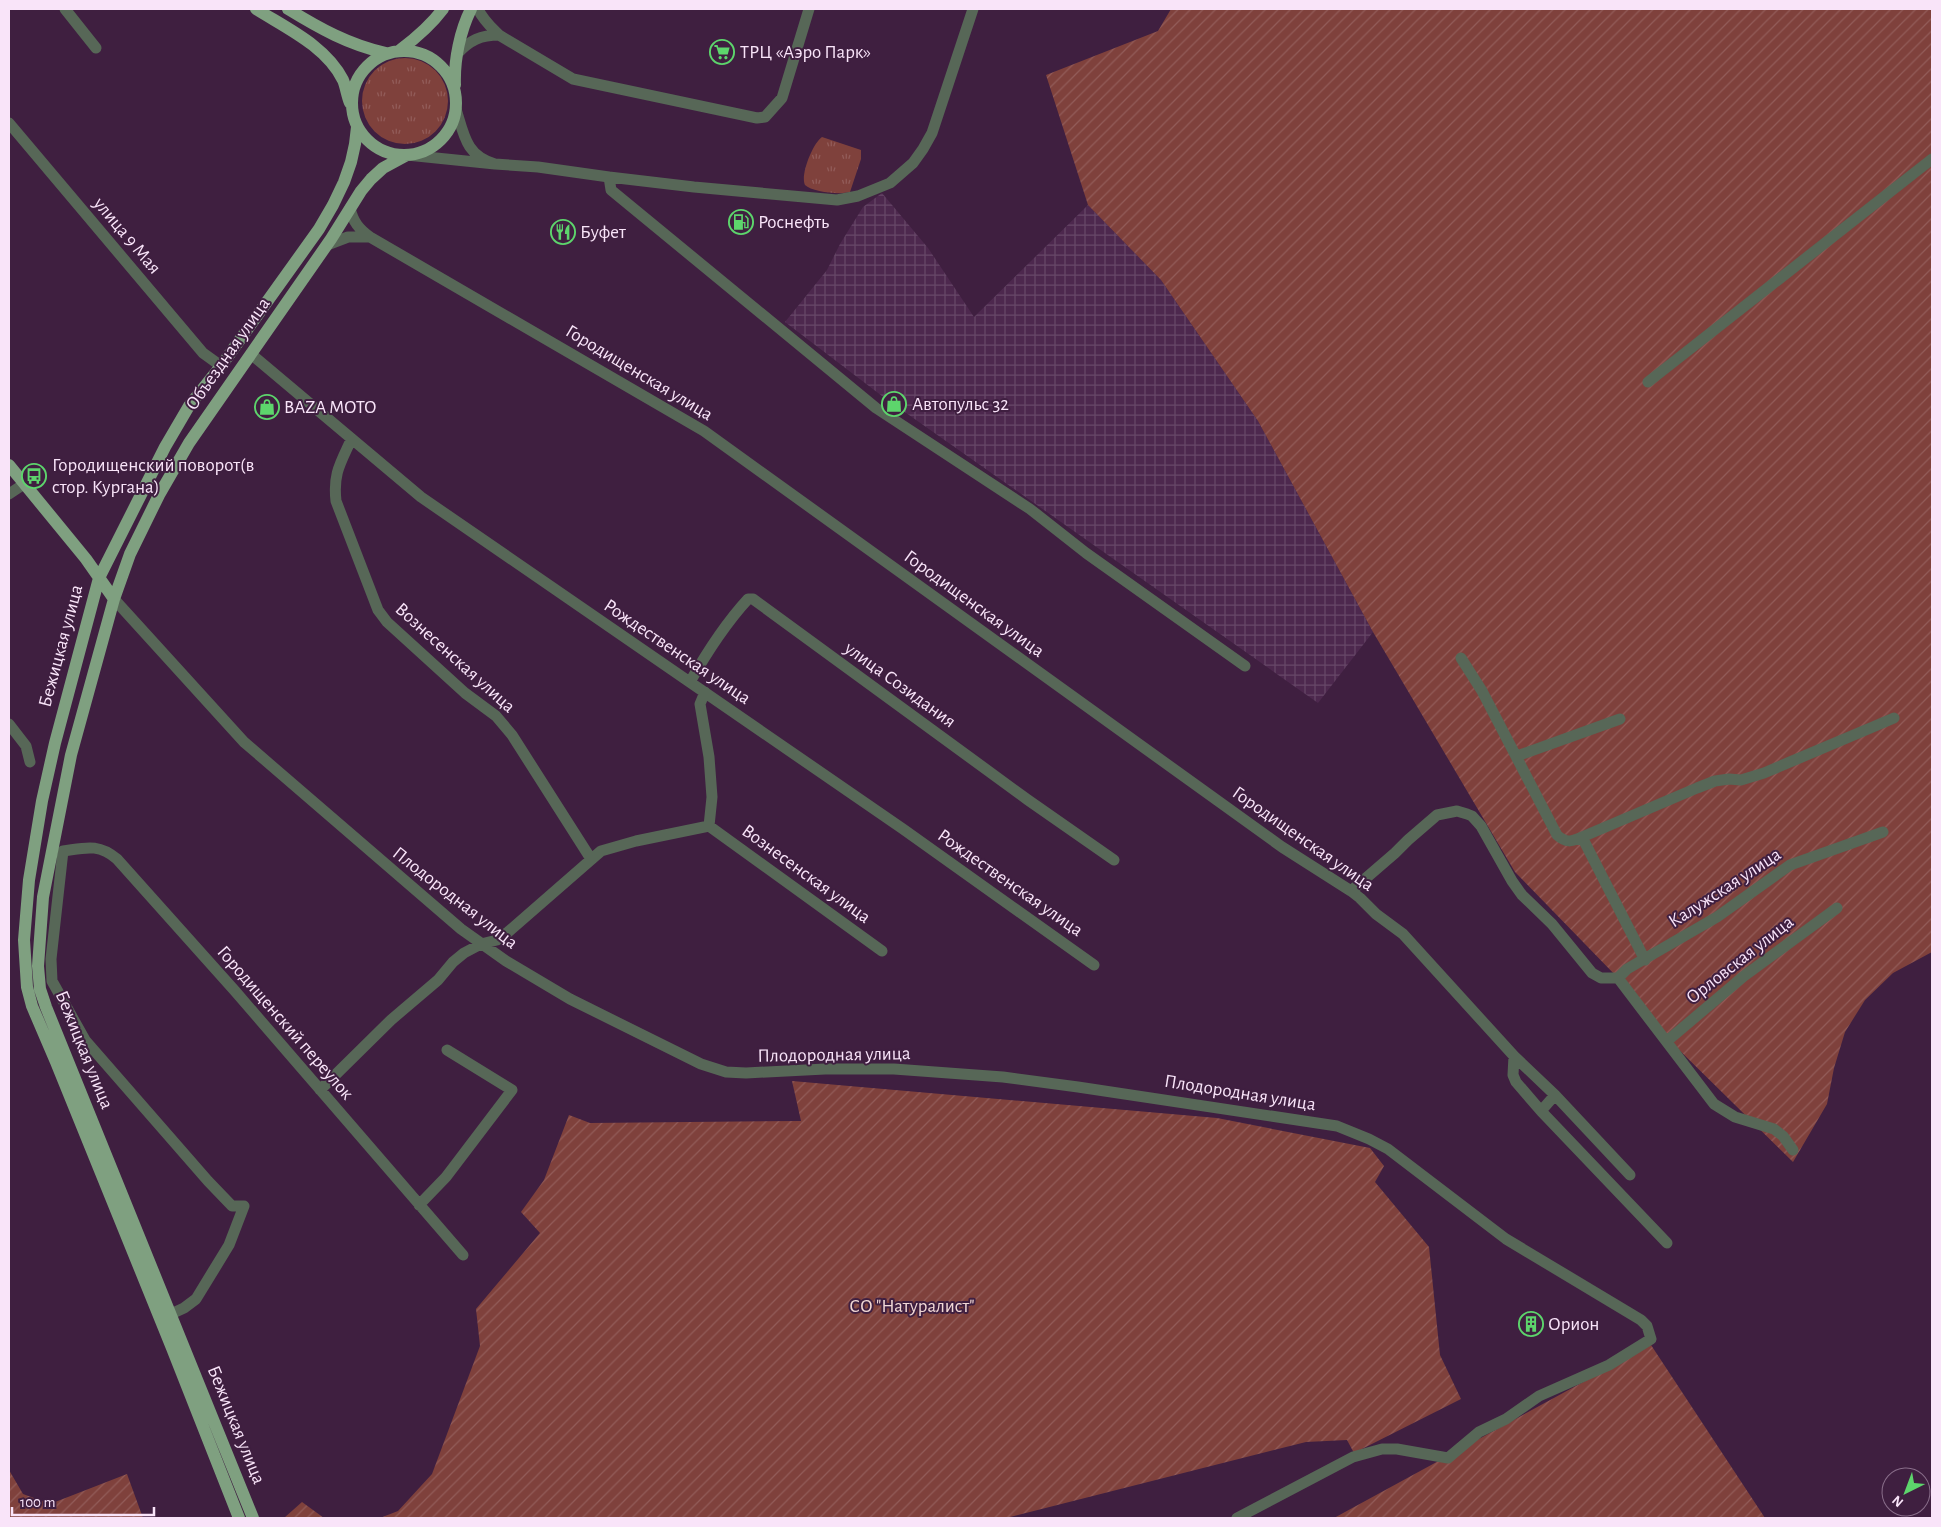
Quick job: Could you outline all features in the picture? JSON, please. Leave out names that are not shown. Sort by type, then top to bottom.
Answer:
[{"type":"main road","points":[[256,9],[310,43],[330,62],[343,81],[357,127],[366,139],[378,149],[392,154],[407,155],[425,151],[440,141],[451,127],[456,109],[454,72],[457,54],[471,9]]},
{"type":"main road","points":[[288,9],[317,27],[346,41],[386,53]]},
{"type":"main road","points":[[400,50],[423,32],[443,9]]},
{"type":"main road","points":[[351,108],[352,91],[359,75],[370,62],[386,53],[400,50],[415,51],[429,56],[446,72],[456,92]]},
{"type":"main road","name":"Объездная улица","points":[[99,578],[189,406],[221,366],[319,229],[333,205],[351,162],[357,127]]},
{"type":"main road","name":"Объездная улица","points":[[114,599],[130,554],[159,495],[189,443],[327,245],[370,179],[383,168],[407,155]]},
{"type":"main road","name":"Бежицкая улица","points":[[9,465],[86,560],[114,599],[64,784],[43,897],[38,974],[40,989],[46,1008],[253,1518]]},
{"type":"main road","name":"Бежицкая улица","points":[[99,578],[55,743],[40,810],[29,880],[24,940],[27,987],[32,1006],[172,1348],[239,1518]]},
{"type":"street","points":[[65,9],[96,48]]},
{"type":"street","points":[[478,9],[490,27],[499,34],[572,79],[757,118],[765,117],[782,98],[809,9]]},
{"type":"street","points":[[407,155],[538,167],[694,187],[837,200],[858,196],[890,183],[913,164],[932,133],[973,9]]},
{"type":"street","points":[[457,54],[473,40],[484,35],[499,34]]},
{"type":"street","points":[[456,109],[469,147],[477,156],[495,164]]},
{"type":"street","name":"улица 9 Мая","points":[[9,123],[203,353],[221,366]]},
{"type":"street","points":[[1648,382],[1932,160]]},
{"type":"street","points":[[609,177],[611,190],[876,408],[1030,510],[1086,553],[1245,666]]},
{"type":"street","name":"Городищенская улица","points":[[350,208],[352,218],[360,229],[370,237],[704,431],[1282,847],[1351,891],[1376,914],[1403,934],[1514,1056],[1555,1095],[1630,1175]]},
{"type":"street","points":[[327,245],[348,237],[370,237]]},
{"type":"street","name":"Рождественская улица","points":[[251,354],[420,498],[903,829],[1094,965]]},
{"type":"street","name":"Вознесенская улица","points":[[351,440],[338,469],[334,484],[336,501],[378,610],[388,622],[465,693],[496,716],[512,735],[592,858]]},
{"type":"street","points":[[9,494],[24,484]]},
{"type":"street","name":"Плодородная улица","points":[[114,599],[244,742],[430,904],[481,944],[570,999],[701,1064],[726,1072],[746,1073],[894,1069],[1003,1077],[1185,1102],[1337,1126],[1388,1149],[1506,1239],[1641,1320],[1647,1326],[1652,1339],[1609,1365],[1539,1396],[1506,1419],[1480,1432],[1448,1458],[1397,1449],[1382,1449],[1354,1457],[1237,1518]]},
{"type":"street","name":"улица Созидания","points":[[690,682],[711,646],[734,614],[748,599],[753,599],[1028,800],[1114,860]]},
{"type":"street","points":[[1462,658],[1517,756],[1557,835],[1564,841],[1570,842],[1697,788],[1715,782],[1729,779],[1741,780],[1764,773],[1894,718]]},
{"type":"street","points":[[320,1090],[391,1020],[438,980],[453,962],[464,953],[481,944],[497,940],[508,932],[601,851],[636,841],[710,826],[712,797],[700,704],[705,692]]},
{"type":"street","points":[[1517,756],[1620,718]]},
{"type":"street","points":[[9,724],[26,746],[30,762]]},
{"type":"street","points":[[1351,891],[1396,854],[1408,840],[1437,815],[1457,811],[1472,816],[1522,895],[1552,924],[1592,973],[1601,978],[1618,978],[1714,1104],[1735,1117],[1774,1129],[1783,1136],[1793,1150]]},
{"type":"street","name":"Вознесенская улица","points":[[710,826],[882,951]]},
{"type":"street","name":"Калужская улица","points":[[1618,978],[1627,969],[1717,916],[1790,865],[1883,832]]},
{"type":"street","points":[[1582,838],[1645,960]]},
{"type":"street","name":"Городищенский переулок","points":[[171,1314],[196,1299],[229,1245],[244,1206],[232,1206],[117,1078],[85,1040],[52,981],[51,959],[63,852],[100,848],[117,859],[463,1255]]},
{"type":"street","name":"Орловская улица","points":[[1667,1042],[1744,976],[1837,908]]},
{"type":"street","points":[[419,1205],[446,1177],[512,1090],[447,1050]]},
{"type":"street","points":[[1514,1056],[1513,1075],[1516,1082],[1541,1111],[1667,1243]]},
{"type":"street","points":[[1541,1111],[1555,1095]]},
{"type":"shaded area","points":[[882,193],[928,248],[974,317],[1088,205],[1161,280],[1258,421],[1373,632],[1318,703],[882,396],[785,322],[827,270],[840,244],[863,207]]},
{"type":"green space","points":[[1171,9],[1932,9],[1932,952],[1893,973],[1865,1000],[1845,1032],[1834,1068],[1827,1104],[1793,1162],[1669,1040],[1618,978],[1515,872],[1373,632],[1258,421],[1161,280],[1088,205],[1046,75],[1158,31]]},
{"type":"green space","points":[[405,58],[421,62],[435,71],[444,85],[448,101],[444,117],[435,131],[421,140],[405,144],[389,140],[375,131],[366,117],[362,101],[366,85],[375,71],[389,62]]},
{"type":"green space","points":[[822,137],[861,150],[861,159],[850,192],[826,192],[805,185],[804,174],[808,160],[818,140]]},
{"type":"green space","name":"СО \"Натуралист\"","points":[[792,1081],[1217,1118],[1370,1148],[1384,1166],[1375,1182],[1429,1247],[1440,1355],[1461,1399],[1354,1453],[1347,1440],[1306,1442],[1006,1518],[380,1518],[398,1511],[432,1474],[480,1346],[476,1309],[540,1233],[521,1212],[544,1180],[569,1115],[590,1123],[801,1121]]},
{"type":"green space","points":[[1651,1345],[1765,1518],[1334,1518]]},
{"type":"green space","points":[[9,1470],[23,1494],[50,1504],[127,1474],[143,1518],[9,1518]]},
{"type":"green space","points":[[302,1502],[324,1518],[284,1518]]},
{"type":"place","name":"ТРЦ «Аэро Парк»","points":[[722,52]]},
{"type":"place","name":"Роснефть","points":[[741,222]]},
{"type":"place","name":"Буфет","points":[[563,232]]},
{"type":"place","name":"Автопульс 32","points":[[894,404]]},
{"type":"place","name":"BAZA MOTO","points":[[267,407]]},
{"type":"place","name":"Городищенский поворот(в стор. Кургана)","points":[[34,476]]},
{"type":"place","name":"Орион","points":[[1531,1324]]}]
